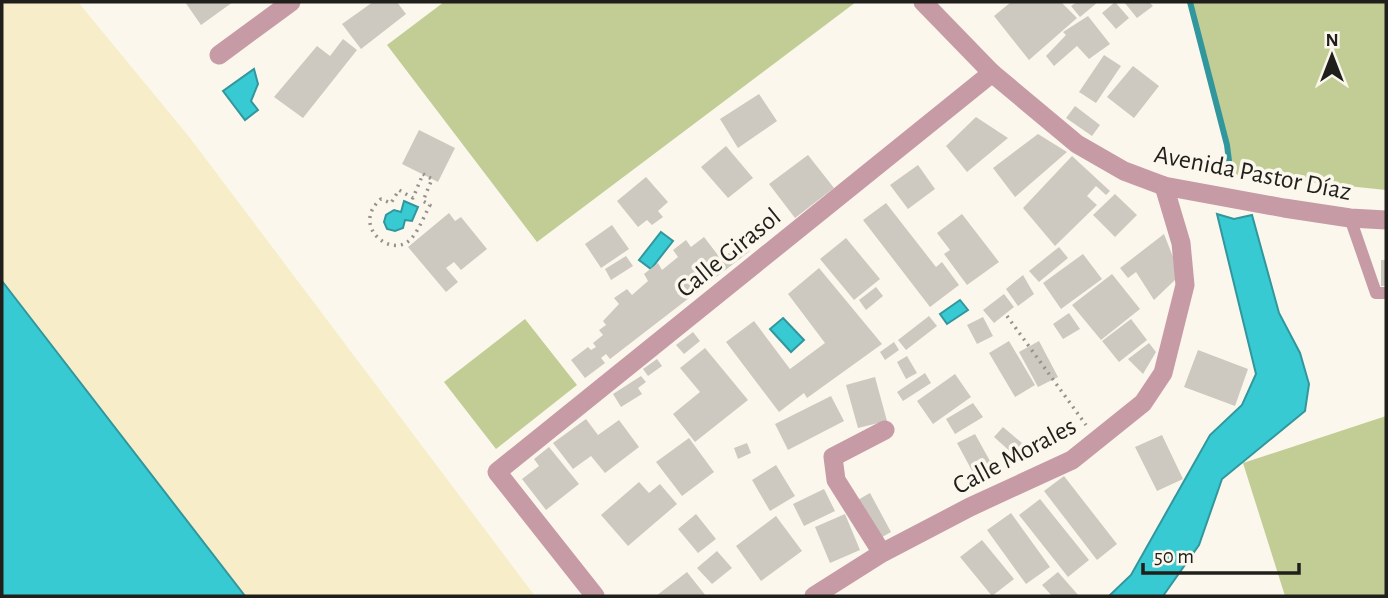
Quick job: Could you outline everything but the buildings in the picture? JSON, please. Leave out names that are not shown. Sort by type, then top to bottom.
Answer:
[{"type":"street","points":[[219,55],[291,2]]},
{"type":"street","name":"Avenida Pastor Díaz","points":[[923,2],[992,73],[1077,144],[1124,171],[1164,187],[1350,218],[1386,220]]},
{"type":"street","name":"Calle Girasol","points":[[595,596],[497,472],[992,73]]},
{"type":"street","name":"Calle Morales","points":[[814,596],[882,553],[970,507],[1072,460],[1143,403],[1163,373],[1185,285],[1181,243],[1164,187]]},
{"type":"street","points":[[882,553],[836,480],[833,457],[885,429]]},
{"type":"lane","points":[[1350,218],[1376,293],[1386,293]]},
{"type":"path","points":[[423,174],[432,179],[423,201],[430,205],[411,238],[403,244],[389,244],[376,238],[370,227],[372,207],[381,199],[391,203],[399,190],[413,198],[423,174]]},
{"type":"path","points":[[1007,316],[1097,441]]},
{"type":"green space","points":[[444,2],[856,2],[537,242],[387,45]]},
{"type":"green space","points":[[1190,2],[1386,2],[1386,190],[1230,174],[1227,145]]},
{"type":"green space","points":[[525,319],[577,385],[496,449],[444,382]]},
{"type":"green space","points":[[1386,416],[1386,596],[1285,596],[1243,463]]},
{"type":"sand","points":[[2,2],[78,2],[190,138],[535,596],[245,596],[2,281]]},
{"type":"water","points":[[254,69],[258,84],[251,101],[258,110],[245,120],[223,91]]},
{"type":"water","points":[[404,201],[418,207],[412,221],[405,220],[403,228],[395,231],[387,229],[384,222],[386,215],[394,210],[401,212]]},
{"type":"water","points":[[1217,214],[1234,219],[1252,215],[1279,313],[1300,353],[1309,384],[1305,411],[1222,479],[1199,545],[1163,596],[1109,596],[1131,575],[1210,435],[1242,405],[1256,374]]},
{"type":"water","points":[[661,232],[673,241],[651,269],[639,260]]},
{"type":"water","points":[[2,281],[245,596],[2,596]]},
{"type":"water","points":[[960,300],[968,310],[947,324],[940,314]]},
{"type":"water","points":[[783,318],[804,340],[791,352],[770,329]]},
{"type":"waterway","points":[[1190,2],[1227,145],[1230,169]]}]
